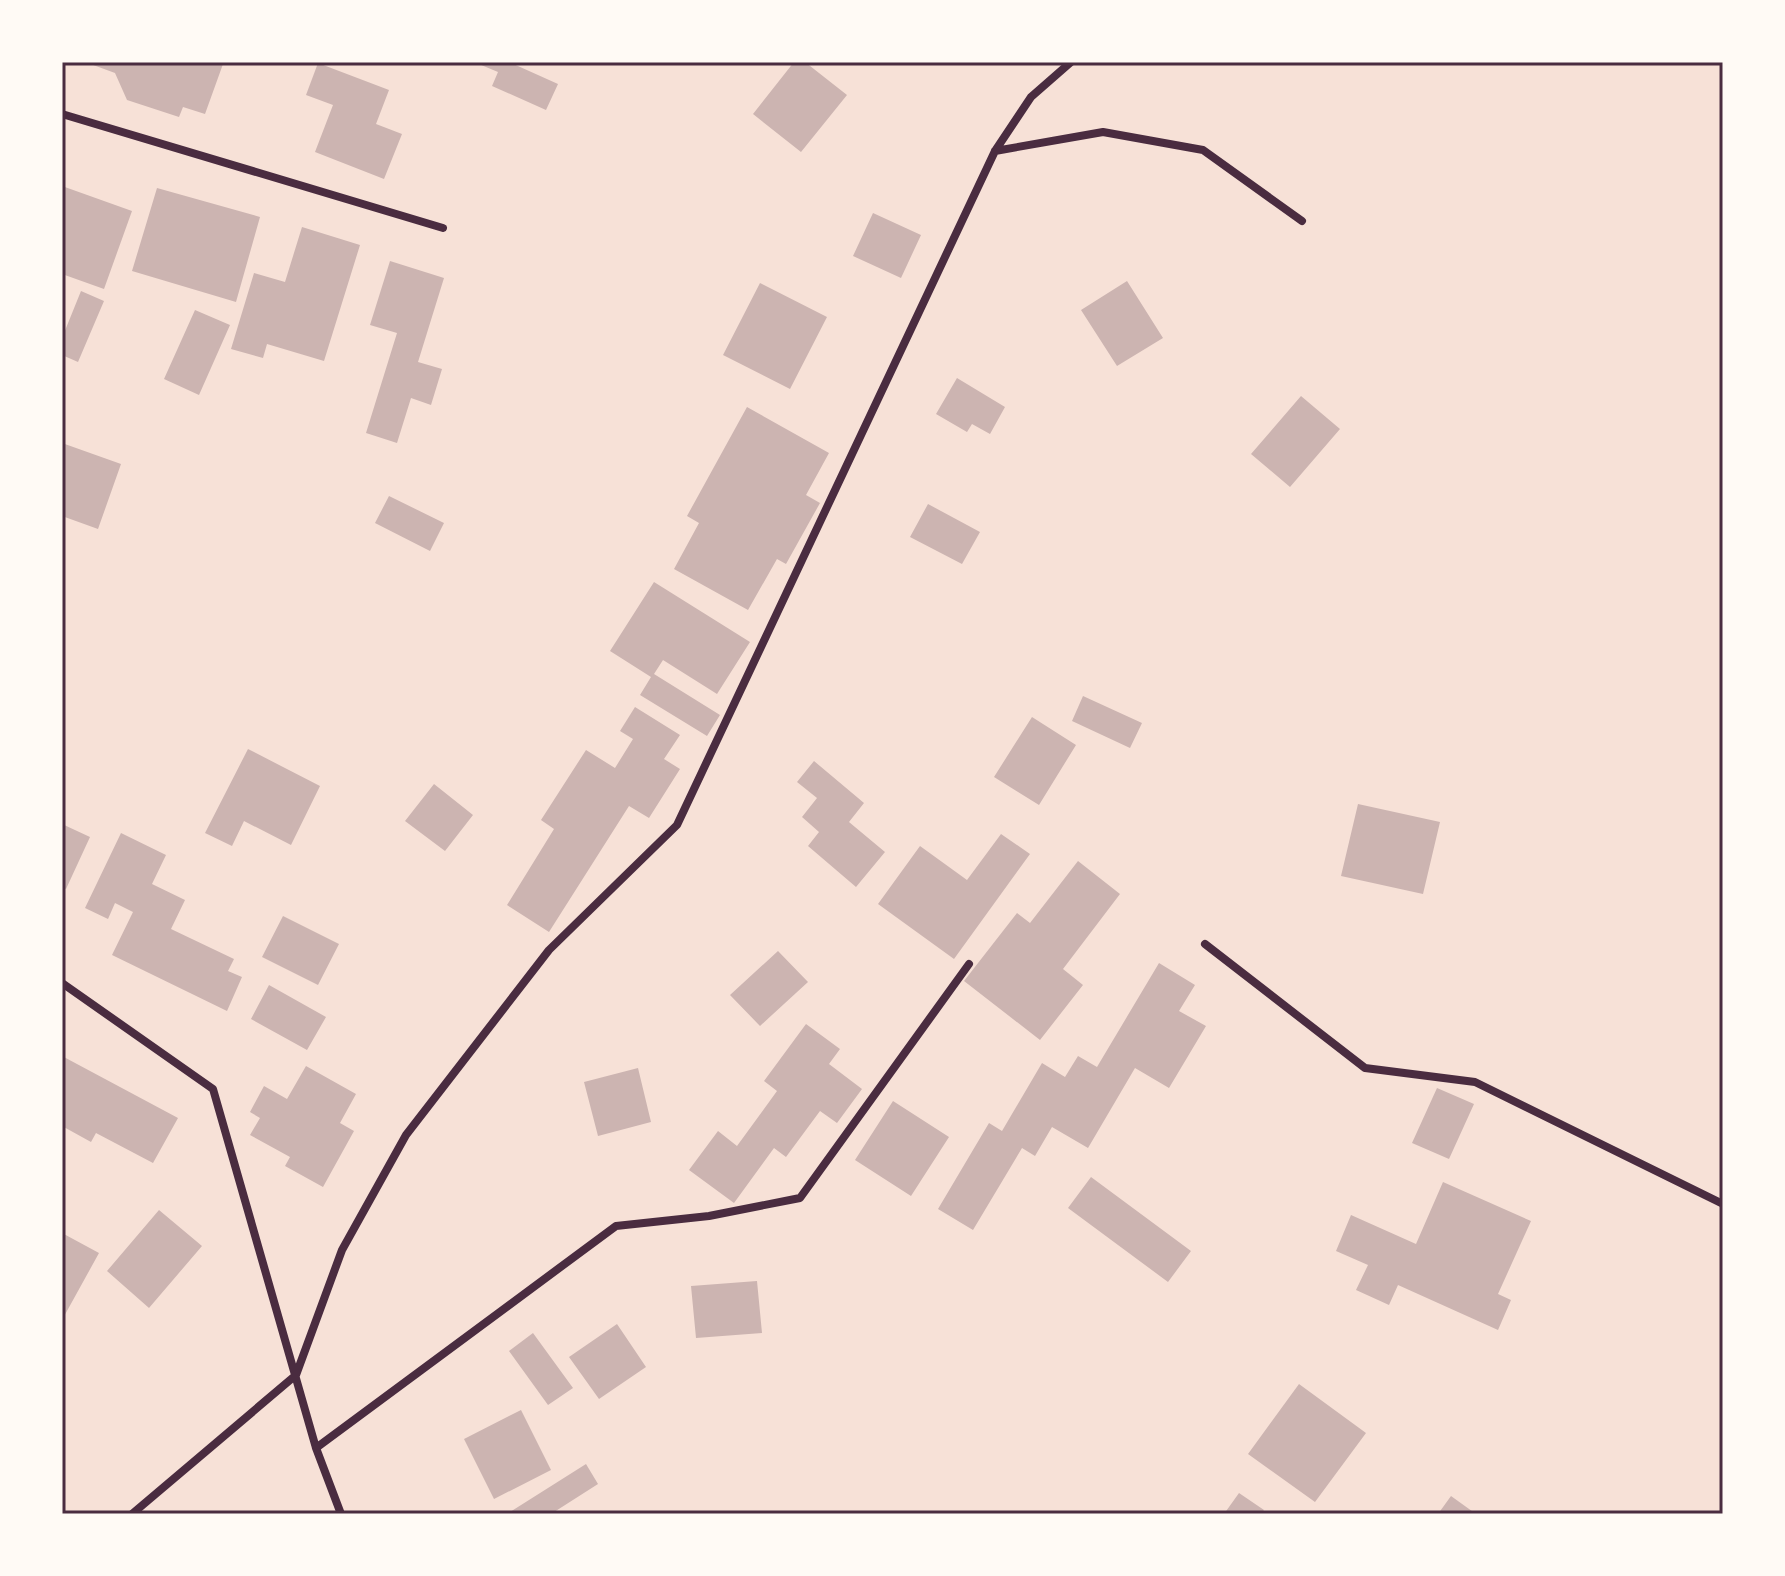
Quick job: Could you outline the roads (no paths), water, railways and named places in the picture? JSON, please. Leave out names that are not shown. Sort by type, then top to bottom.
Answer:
[{"type":"street","points":[[132,1514],[296,1375],[342,1250],[406,1135],[549,950],[677,825],[995,151],[1031,97],[1071,62]]},
{"type":"street","points":[[62,114],[443,228]]},
{"type":"street","points":[[995,151],[1103,132],[1203,150],[1302,221]]},
{"type":"street","points":[[1205,944],[1365,1068],[1475,1082],[1723,1204]]},
{"type":"street","points":[[316,1448],[616,1226],[709,1216],[800,1198],[969,964]]},
{"type":"street","points":[[62,983],[213,1089],[316,1448],[341,1514]]}]
